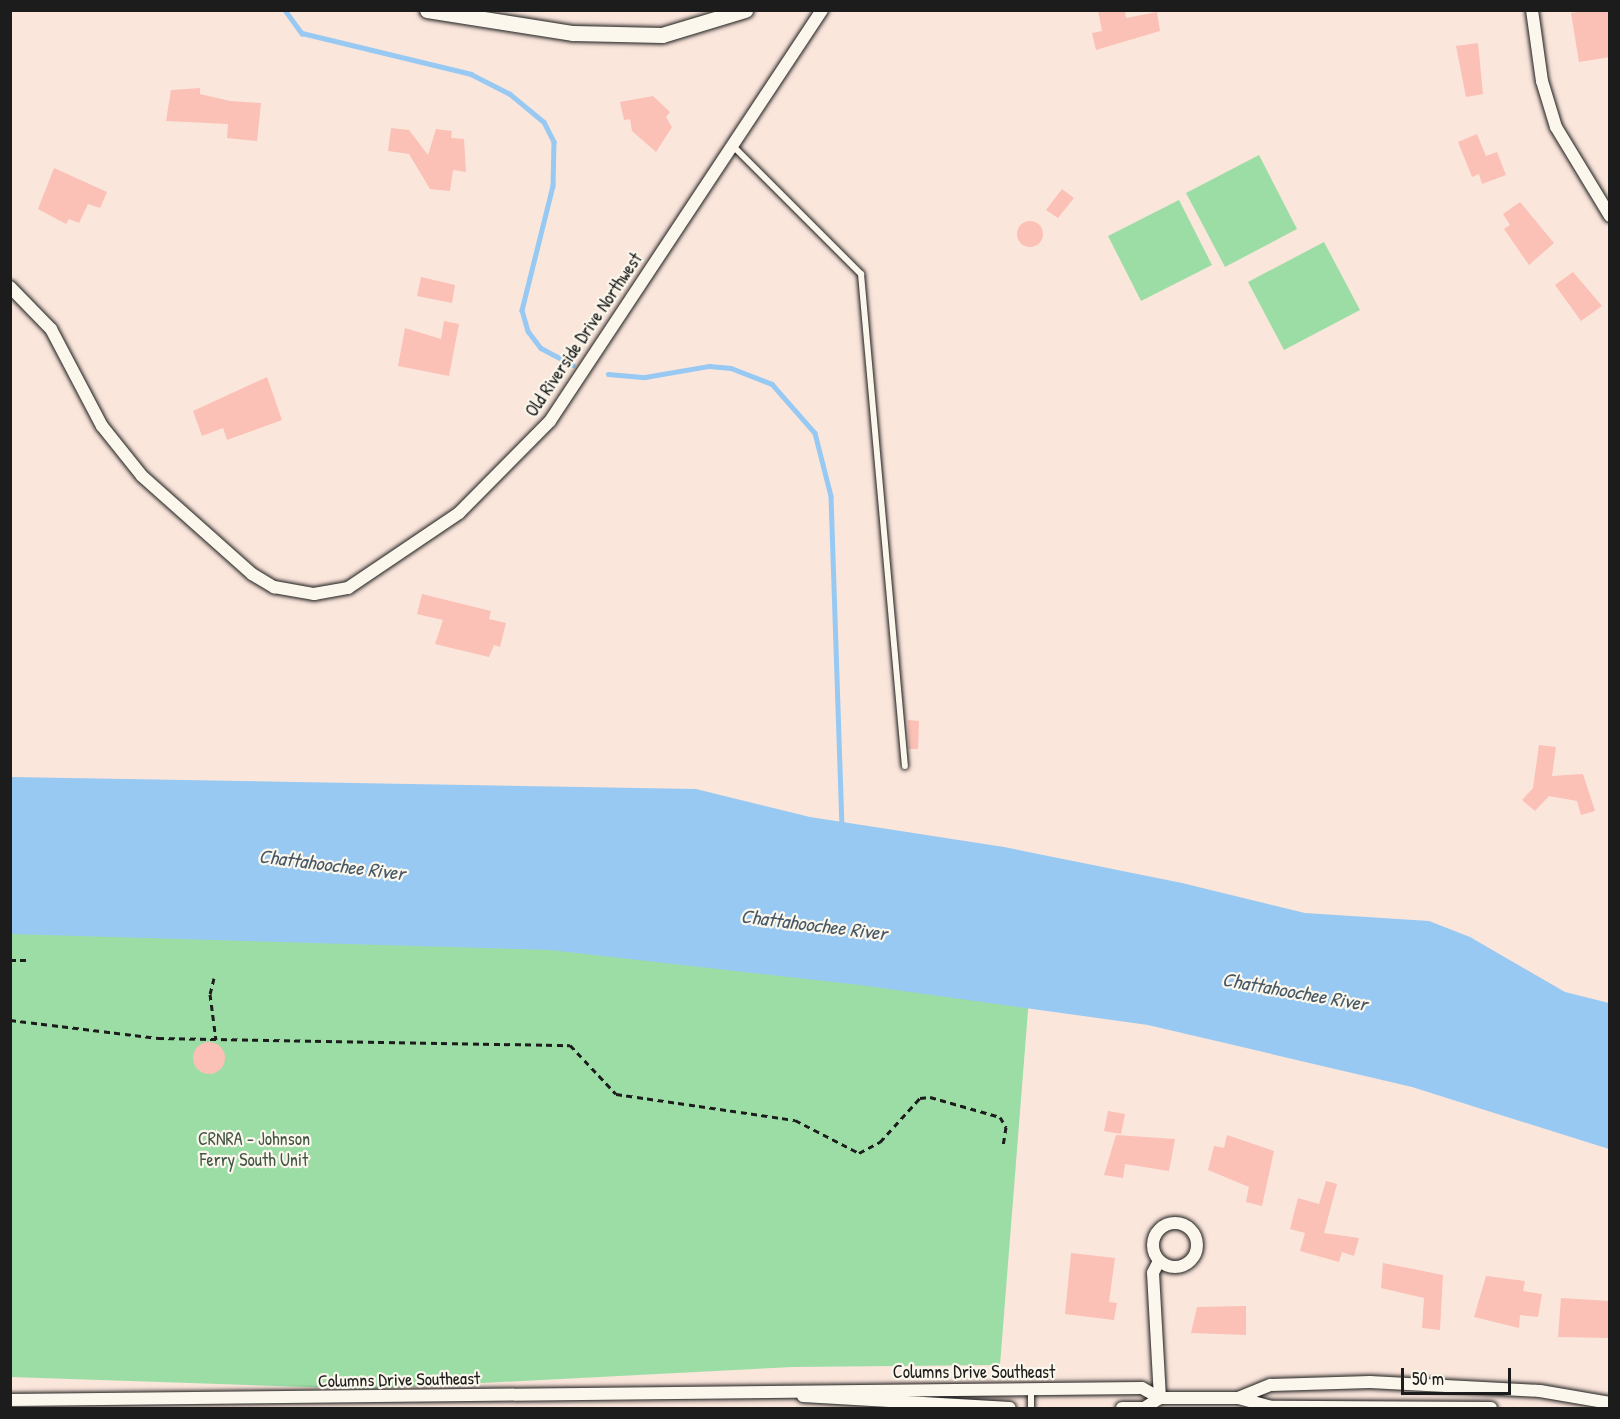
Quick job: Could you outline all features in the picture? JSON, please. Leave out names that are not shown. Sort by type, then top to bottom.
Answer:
[{"type":"street","points":[[427,10],[573,33],[662,34],[745,10]]},
{"type":"street","name":"Old Riverside Drive Northwest","points":[[10,287],[51,329],[102,426],[142,476],[252,573],[300,594],[333,592],[365,580],[459,513],[550,421],[730,144],[822,10]]},
{"type":"street","points":[[1532,10],[1542,81],[1556,127],[1610,216]]},
{"type":"street","points":[[1159,1261],[1153,1273],[1160,1398]]},
{"type":"street","name":"Columns Drive Southeast","points":[[10,1400],[434,1403],[1142,1388],[1160,1398],[1220,1403],[1271,1385],[1370,1382],[1540,1392],[1610,1403]]},
{"type":"street","name":"Columns Drive Southeast","points":[[787,1394],[832,1401],[1010,1408]]},
{"type":"street","name":"Columns Drive Southeast","points":[[1122,1408],[1144,1408],[1160,1398]]},
{"type":"street","name":"Columns Drive Southeast","points":[[1238,1398],[1272,1408],[1491,1408]]},
{"type":"lane","points":[[730,144],[861,274],[905,766]]},
{"type":"lane","points":[[1030,1390],[1030,1408]]},
{"type":"path","points":[[10,960],[27,960]]},
{"type":"path","points":[[214,978],[210,994],[216,1040]]},
{"type":"path","points":[[10,1020],[216,1040],[331,1037],[570,1045],[616,1094],[795,1120],[859,1153],[880,1142],[920,1098],[930,1097],[1000,1117],[1006,1127],[1004,1147]]},
{"type":"green space","points":[[1259,155],[1297,229],[1225,267],[1186,193]]},
{"type":"green space","points":[[1179,200],[1212,265],[1141,301],[1108,236]]},
{"type":"green space","points":[[1324,242],[1360,310],[1284,350],[1248,282]]},
{"type":"green space","name":"CRNRA - Johnson Ferry South Unit","points":[[11,901],[154,906],[1029,998],[1000,1365],[793,1367],[366,1389],[11,1377]]},
{"type":"water","name":"Chattahoochee River","points":[[11,777],[696,789],[810,817],[1004,847],[1182,883],[1305,913],[1429,921],[1470,937],[1565,992],[1609,1003],[1609,1149],[1412,1087],[1148,1025],[860,985],[550,950],[11,934]]},
{"type":"building","points":[[1098,10],[1125,10],[1126,18],[1157,12],[1160,31],[1096,50],[1092,33],[1102,31]]},
{"type":"building","points":[[1610,10],[1610,57],[1579,62],[1571,13]]},
{"type":"building","points":[[1478,43],[1483,94],[1466,97],[1456,46]]},
{"type":"building","points":[[200,88],[200,94],[230,101],[261,103],[257,141],[227,138],[228,124],[166,121],[171,90]]},
{"type":"building","points":[[653,96],[670,112],[666,117],[672,127],[656,152],[632,131],[630,119],[624,120],[620,102]]},
{"type":"building","points":[[391,128],[409,130],[428,155],[436,129],[452,131],[451,138],[464,139],[466,172],[453,170],[450,191],[430,189],[409,154],[388,151]]},
{"type":"building","points":[[1477,134],[1486,156],[1497,152],[1506,175],[1482,184],[1479,174],[1472,177],[1458,142]]},
{"type":"building","points":[[54,168],[107,192],[100,208],[88,204],[79,223],[69,219],[66,224],[38,209]]},
{"type":"building","points":[[1062,189],[1074,198],[1058,218],[1046,210]]},
{"type":"building","points":[[1520,202],[1554,243],[1529,265],[1504,229],[1510,225],[1503,214]]},
{"type":"building","points":[[1030,221],[1039,225],[1043,234],[1039,243],[1030,247],[1021,243],[1017,234],[1021,225]]},
{"type":"building","points":[[1573,272],[1602,306],[1581,321],[1555,285]]},
{"type":"building","points":[[421,277],[455,285],[452,303],[417,296]]},
{"type":"building","points":[[444,321],[459,324],[449,376],[398,366],[405,328],[441,339]]},
{"type":"building","points":[[267,377],[282,420],[227,440],[223,428],[202,436],[193,411]]},
{"type":"building","points":[[422,594],[491,611],[489,619],[506,623],[500,647],[494,645],[489,657],[435,644],[443,620],[417,614]]},
{"type":"building","points":[[908,720],[919,721],[918,749],[909,749]]},
{"type":"building","points":[[1539,745],[1556,747],[1552,776],[1583,774],[1595,811],[1581,815],[1577,801],[1549,796],[1535,811],[1522,800],[1533,788]]},
{"type":"building","points":[[209,1042],[220,1047],[225,1058],[220,1069],[209,1074],[198,1069],[193,1058],[198,1047]]},
{"type":"building","points":[[1108,1111],[1125,1114],[1121,1134],[1104,1131]]},
{"type":"building","points":[[1116,1135],[1175,1139],[1169,1171],[1125,1164],[1123,1178],[1104,1175]]},
{"type":"building","points":[[1227,1135],[1274,1151],[1262,1206],[1246,1202],[1249,1187],[1208,1170],[1214,1146],[1224,1148]]},
{"type":"building","points":[[1326,1181],[1337,1184],[1324,1233],[1359,1238],[1354,1256],[1342,1252],[1339,1262],[1300,1251],[1305,1233],[1290,1229],[1298,1198],[1319,1204]]},
{"type":"building","points":[[1071,1253],[1115,1258],[1109,1302],[1117,1303],[1114,1320],[1065,1314]]},
{"type":"building","points":[[1383,1263],[1443,1275],[1440,1330],[1422,1328],[1424,1298],[1381,1288]]},
{"type":"building","points":[[1486,1276],[1525,1281],[1523,1291],[1542,1294],[1538,1317],[1520,1315],[1519,1328],[1474,1317]]},
{"type":"building","points":[[1561,1298],[1610,1301],[1610,1338],[1558,1337]]},
{"type":"building","points":[[1246,1306],[1246,1335],[1191,1333],[1197,1307]]},
{"type":"waterway","points":[[285,10],[302,33],[471,74],[510,94],[544,122],[554,142],[553,186],[522,310],[528,331],[541,348],[573,365]]},
{"type":"waterway","points":[[608,374],[645,377],[709,366],[731,368],[772,384],[815,433],[831,496],[842,826]]}]
